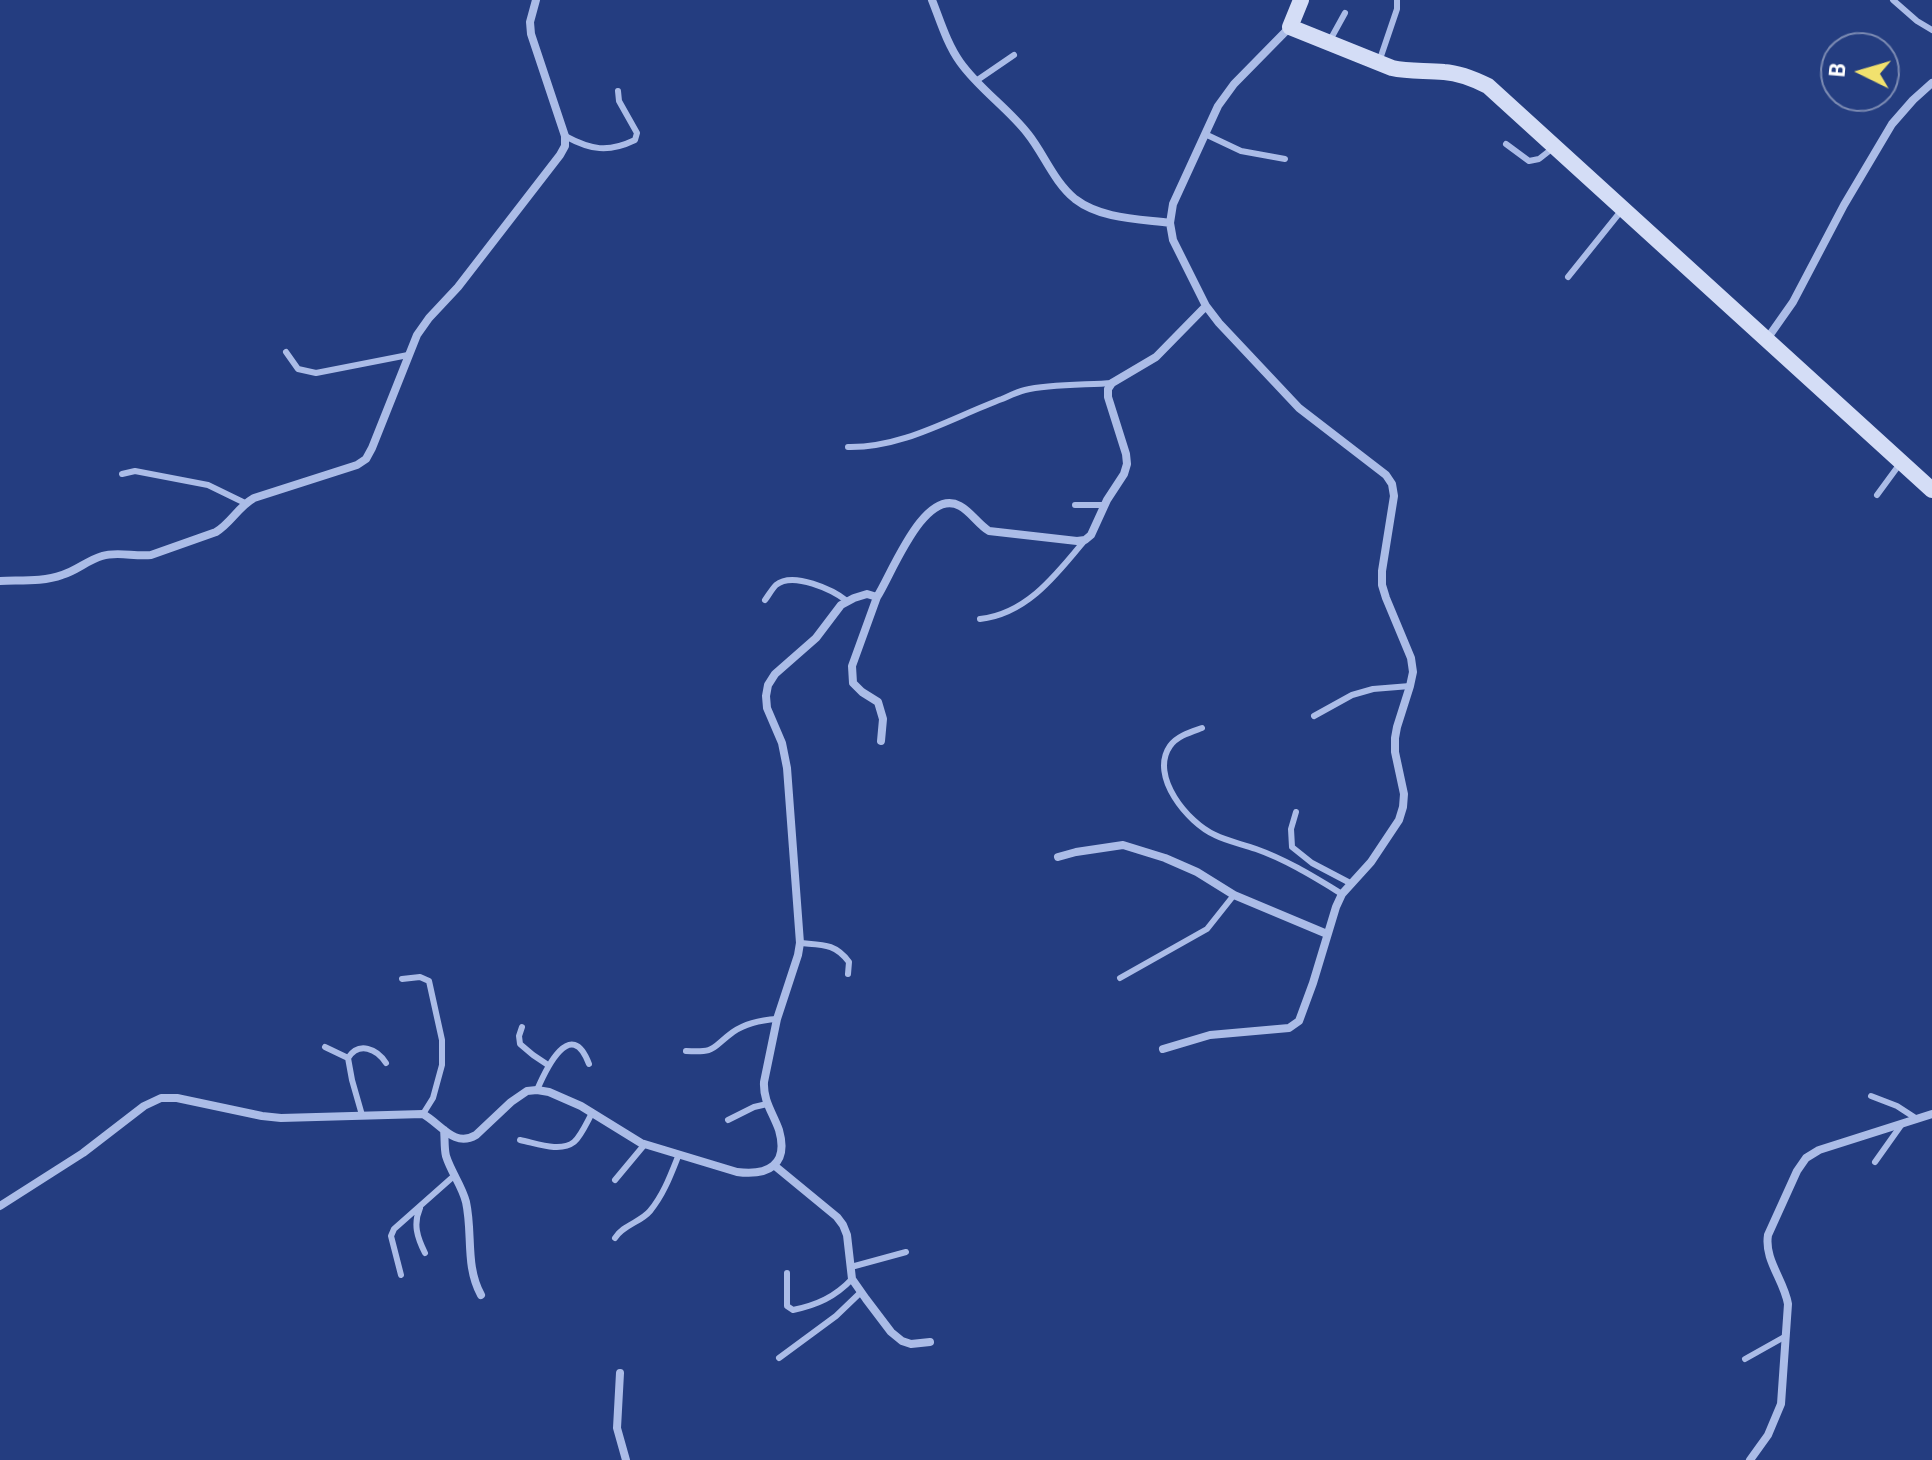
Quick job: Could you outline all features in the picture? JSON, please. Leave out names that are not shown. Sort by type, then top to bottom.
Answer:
[{"type":"street","points":[[0,581],[54,578],[110,554],[151,555],[216,532],[254,498],[357,465],[366,459],[417,335],[458,287],[565,146],[565,136],[531,34],[530,22],[536,0]]},
{"type":"street","points":[[932,0],[958,59],[1021,125],[1075,199],[1112,215],[1170,223]]},
{"type":"street","points":[[1163,1049],[1210,1035],[1289,1028],[1299,1021],[1342,894],[1371,862],[1399,820],[1403,807],[1404,794],[1395,738],[1413,672],[1411,658],[1382,585],[1394,496],[1392,484],[1386,475],[1286,396],[1219,323],[1206,306],[1173,240],[1170,223],[1173,204],[1218,106],[1234,84],[1290,27],[1301,0]]},
{"type":"street","points":[[1290,27],[1402,70],[1448,72],[1488,86],[1932,490]]},
{"type":"street","points":[[1767,339],[1793,302],[1844,205],[1892,124],[1932,83]]},
{"type":"street","points":[[881,741],[883,719],[878,702],[853,683],[852,666],[877,597],[903,546],[932,509],[950,503],[960,506],[989,531],[1085,540],[1091,535],[1127,464],[1108,389],[1112,383],[1156,357],[1206,306]]},
{"type":"street","points":[[0,1206],[83,1153],[144,1106],[161,1098],[177,1098],[281,1118],[423,1114],[453,1138],[461,1140],[476,1135],[527,1091],[537,1090],[581,1106],[645,1144],[737,1172],[765,1172],[775,1166],[781,1141],[767,1104],[764,1082],[777,1019],[800,943],[787,768],[766,696],[775,674],[816,638],[841,605],[867,594],[877,597]]},
{"type":"street","points":[[1058,857],[1123,845],[1165,858],[1197,872],[1234,895],[1327,934]]},
{"type":"street","points":[[1750,1460],[1768,1435],[1781,1404],[1788,1304],[1786,1291],[1766,1247],[1768,1235],[1797,1171],[1806,1158],[1819,1150],[1932,1114]]},
{"type":"street","points":[[444,1130],[446,1155],[467,1204],[471,1268],[481,1295]]},
{"type":"street","points":[[775,1166],[843,1225],[852,1279],[891,1332],[911,1344],[930,1342]]},
{"type":"street","points":[[620,1373],[617,1428],[626,1460]]},
{"type":"lane","points":[[1379,62],[1397,9],[1397,0]]},
{"type":"lane","points":[[1893,0],[1932,30]]},
{"type":"lane","points":[[1329,42],[1345,13]]},
{"type":"lane","points":[[976,81],[1014,55]]},
{"type":"lane","points":[[565,136],[583,146],[612,149],[635,140],[637,133],[619,101],[618,91]]},
{"type":"lane","points":[[1205,134],[1241,151],[1285,159]]},
{"type":"lane","points":[[1506,144],[1529,161],[1539,159],[1556,146]]},
{"type":"lane","points":[[1568,277],[1624,208]]},
{"type":"lane","points":[[286,352],[298,369],[316,373],[408,355]]},
{"type":"lane","points":[[848,447],[889,443],[938,427],[1026,390],[1112,383]]},
{"type":"lane","points":[[1877,495],[1901,462]]},
{"type":"lane","points":[[122,474],[135,471],[208,485],[245,503]]},
{"type":"lane","points":[[1075,505],[1105,505]]},
{"type":"lane","points":[[980,619],[994,617],[1017,606],[1046,586],[1085,540]]},
{"type":"lane","points":[[765,600],[777,585],[786,580],[823,586],[847,601]]},
{"type":"lane","points":[[1314,716],[1352,695],[1373,689],[1410,686]]},
{"type":"lane","points":[[1202,728],[1180,737],[1170,746],[1165,757],[1165,774],[1170,791],[1189,817],[1214,835],[1301,868],[1342,894]]},
{"type":"lane","points":[[1296,812],[1291,829],[1292,847],[1312,863],[1352,884]]},
{"type":"lane","points":[[1120,978],[1207,929],[1234,895]]},
{"type":"lane","points":[[800,943],[835,948],[849,962],[848,974]]},
{"type":"lane","points":[[402,979],[420,977],[429,981],[442,1040],[442,1065],[433,1098],[423,1114]]},
{"type":"lane","points":[[686,1051],[701,1052],[716,1048],[734,1031],[758,1020],[777,1019]]},
{"type":"lane","points":[[522,1027],[520,1044],[548,1065]]},
{"type":"lane","points":[[537,1090],[560,1048],[567,1045],[581,1049],[589,1064]]},
{"type":"lane","points":[[325,1047],[348,1058]]},
{"type":"lane","points":[[362,1115],[348,1058],[361,1048],[371,1049],[380,1054],[386,1063]]},
{"type":"lane","points":[[1871,1096],[1897,1106],[1917,1119]]},
{"type":"lane","points":[[728,1120],[767,1104]]},
{"type":"lane","points":[[520,1140],[564,1147],[575,1141],[592,1113]]},
{"type":"lane","points":[[1875,1162],[1902,1124]]},
{"type":"lane","points":[[615,1180],[645,1144]]},
{"type":"lane","points":[[615,1238],[648,1213],[663,1192],[679,1154]]},
{"type":"lane","points":[[401,1275],[391,1236],[394,1229],[455,1175]]},
{"type":"lane","points":[[422,1205],[415,1219],[418,1239],[425,1253]]},
{"type":"lane","points":[[851,1267],[906,1252]]},
{"type":"lane","points":[[787,1273],[787,1306],[793,1310],[829,1299],[852,1279]]},
{"type":"lane","points":[[779,1358],[836,1316],[861,1292]]},
{"type":"lane","points":[[1745,1359],[1786,1336]]}]
